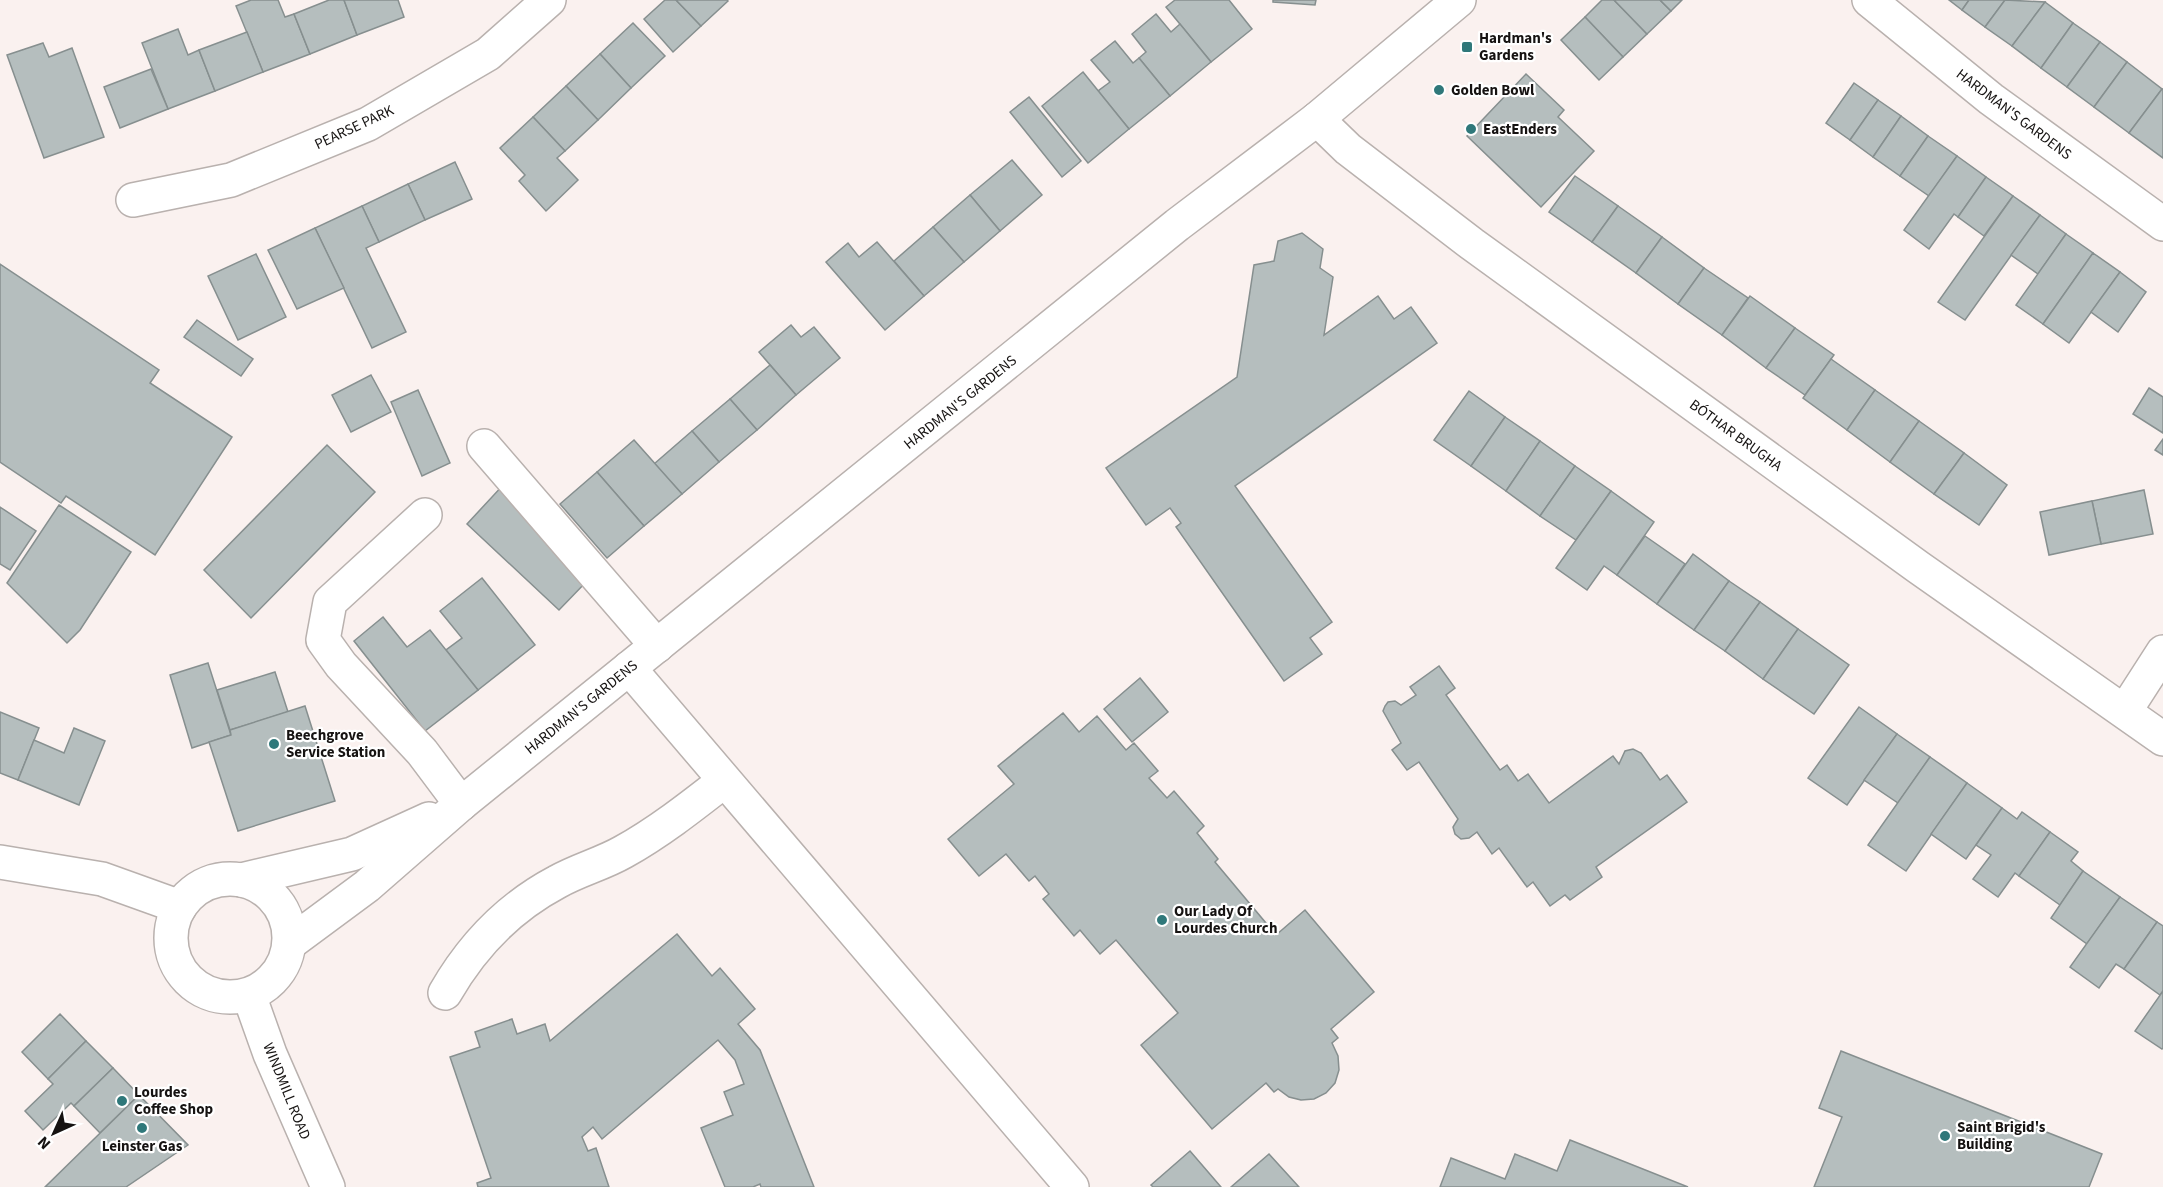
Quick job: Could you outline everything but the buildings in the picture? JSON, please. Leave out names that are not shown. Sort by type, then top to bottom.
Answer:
[{"type":"street","name":"PEARSE PARK","points":[[133,200],[231,180],[368,124],[488,54],[549,0]]},
{"type":"street","name":"HARDMAN'S GARDENS","points":[[290,943],[367,886],[461,804],[1177,225],[1317,119],[1459,0]]},
{"type":"street","name":"HARDMAN'S GARDENS","points":[[1869,0],[1991,99],[2163,224]]},
{"type":"street","name":"BÓTHAR BRUGHA","points":[[1317,119],[1348,149],[1482,251],[1918,567],[2163,739]]},
{"type":"street","points":[[484,446],[657,646]]},
{"type":"street","points":[[425,515],[330,602],[323,640],[341,665],[422,752],[461,804]]},
{"type":"street","points":[[2125,711],[2163,652]]},
{"type":"street","points":[[629,668],[1072,1187]]},
{"type":"street","points":[[445,993],[481,940],[514,909],[557,882],[622,853],[724,781]]},
{"type":"street","name":"HARDMAN'S GARDENS","points":[[241,880],[352,854],[461,804]]},
{"type":"street","points":[[0,862],[102,879],[180,907]]},
{"type":"street","points":[[220,880],[241,880],[261,888],[278,902],[287,921],[290,943],[283,965],[269,983],[249,995],[226,998],[204,992],[185,978],[173,955],[171,930],[180,907],[197,889],[220,880]]},
{"type":"street","name":"WINDMILL ROAD","points":[[249,995],[270,1054],[328,1187]]},
{"type":"place","name":"Hardman's Gardens","points":[[1467,47]]},
{"type":"place","name":"Golden Bowl","points":[[1439,90]]},
{"type":"place","name":"EastEnders","points":[[1471,129]]},
{"type":"place","name":"Beechgrove Service Station","points":[[274,744]]},
{"type":"place","name":"Our Lady Of Lourdes Church","points":[[1162,920]]},
{"type":"place","name":"Lourdes Coffee Shop","points":[[122,1101]]},
{"type":"place","name":"Leinster Gas","points":[[142,1128]]},
{"type":"place","name":"Saint Brigid's Building","points":[[1945,1136]]}]
